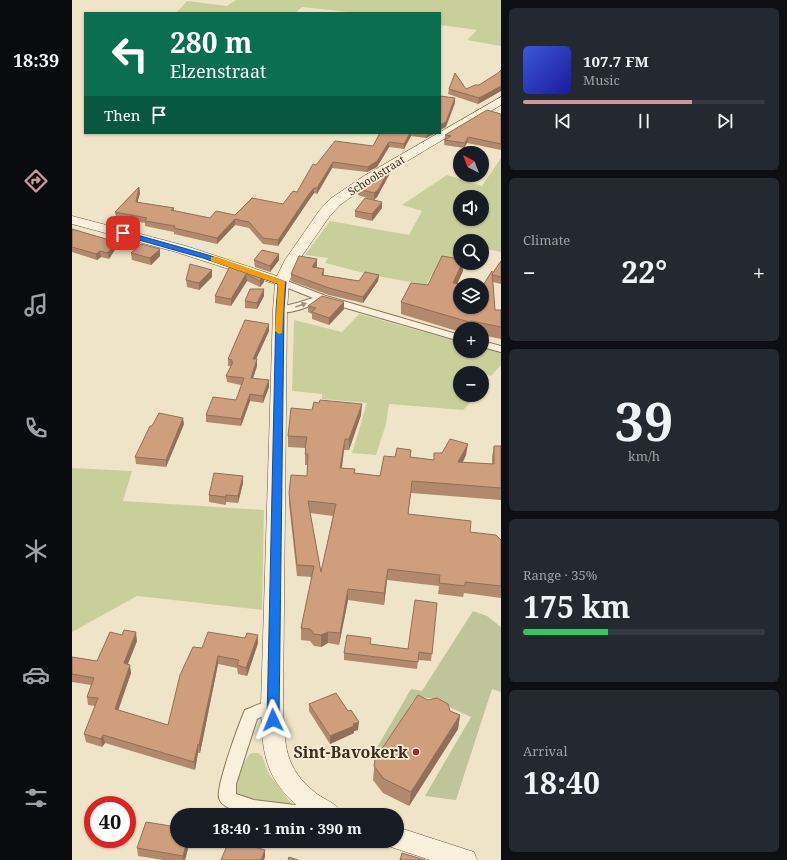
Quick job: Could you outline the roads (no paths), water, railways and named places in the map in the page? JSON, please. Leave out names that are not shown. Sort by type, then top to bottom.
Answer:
[{"type":"street","name":"Schoolstraat","points":[[318,808],[312,805],[296,790],[285,777],[275,751],[272,705],[280,310],[282,282],[290,263],[324,214],[335,202],[368,179],[501,100]]},
{"type":"street","points":[[72,220],[181,249],[282,282],[322,298],[453,336]]},
{"type":"street","points":[[280,310],[300,306],[322,298]]},
{"type":"street","points":[[489,346],[501,350]]},
{"type":"street","points":[[272,705],[251,715],[228,784],[227,798],[237,803],[254,807],[296,813],[312,805]]},
{"type":"street","points":[[404,840],[465,860]]},
{"type":"place","name":"Sint-Bavokerk","points":[[416,752]]}]
